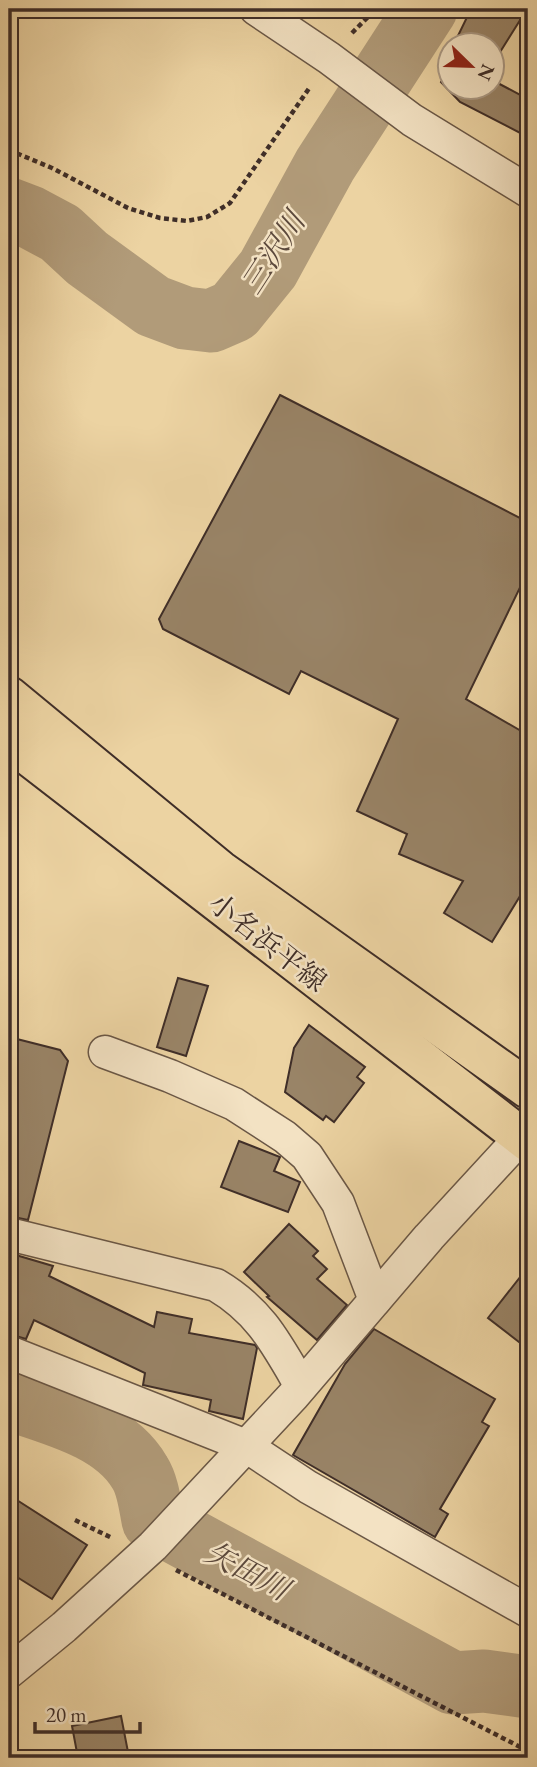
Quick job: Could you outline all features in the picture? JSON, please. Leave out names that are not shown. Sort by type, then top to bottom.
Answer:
[{"type":"main road","name":"小名浜平線","points":[[9,696],[220,870],[528,1088]]},
{"type":"main road","name":"小名浜平線","points":[[9,741],[526,1135]]},
{"type":"street","points":[[256,9],[329,58],[412,120],[528,191]]},
{"type":"street","points":[[105,1052],[234,1104],[285,1137],[307,1156],[338,1203],[375,1300]]},
{"type":"street","points":[[9,1672],[64,1627],[148,1550],[238,1455],[526,1135]]},
{"type":"street","points":[[9,1234],[216,1285],[238,1298],[267,1328],[301,1385]]},
{"type":"street","points":[[9,1352],[308,1487],[528,1611]]},
{"type":"path","points":[[9,150],[52,168],[128,208],[160,218],[187,221],[207,217],[230,203],[329,58],[376,9]]},
{"type":"path","points":[[75,1520],[148,1550],[528,1751]]},
{"type":"building","points":[[471,9],[527,9],[505,44],[505,32],[460,32]]},
{"type":"building","points":[[505,87],[528,99],[528,137],[460,102],[505,102]]},
{"type":"building","points":[[280,395],[528,522],[528,571],[466,699],[528,735],[528,883],[492,942],[444,913],[463,881],[399,854],[407,834],[357,811],[398,719],[301,671],[289,694],[163,629],[159,619]]},
{"type":"building","points":[[178,978],[208,986],[186,1056],[157,1047]]},
{"type":"building","points":[[309,1025],[365,1067],[357,1077],[364,1083],[334,1122],[326,1116],[323,1120],[285,1092],[294,1048]]},
{"type":"building","points":[[9,1037],[60,1050],[68,1061],[28,1220],[9,1216]]},
{"type":"building","points":[[239,1141],[280,1157],[274,1171],[300,1182],[288,1212],[221,1187]]},
{"type":"building","points":[[289,1224],[318,1251],[313,1256],[327,1269],[317,1279],[347,1305],[317,1340],[267,1297],[269,1296],[244,1272]]},
{"type":"building","points":[[9,1253],[53,1266],[49,1276],[154,1327],[157,1312],[192,1319],[189,1333],[255,1345],[257,1348],[243,1419],[209,1411],[211,1400],[143,1385],[145,1373],[34,1320],[26,1339],[9,1334],[9,1267],[14,1256]]},
{"type":"building","points":[[528,1267],[528,1349],[488,1318]]},
{"type":"building","points":[[374,1329],[495,1399],[482,1422],[489,1426],[440,1509],[448,1514],[435,1537],[293,1455],[345,1364]]},
{"type":"building","points":[[9,1495],[87,1545],[52,1599],[9,1572]]},
{"type":"building","points":[[121,1716],[128,1752],[78,1758],[72,1726]]},
{"type":"waterway","name":"三沢川","points":[[9,209],[60,233],[87,258],[153,306],[185,318],[211,321],[234,311],[268,269],[325,165],[426,9]]},
{"type":"waterway","name":"矢田川","points":[[9,1399],[82,1425],[115,1445],[129,1458],[143,1478],[153,1520],[453,1683],[484,1681],[528,1687]]}]
